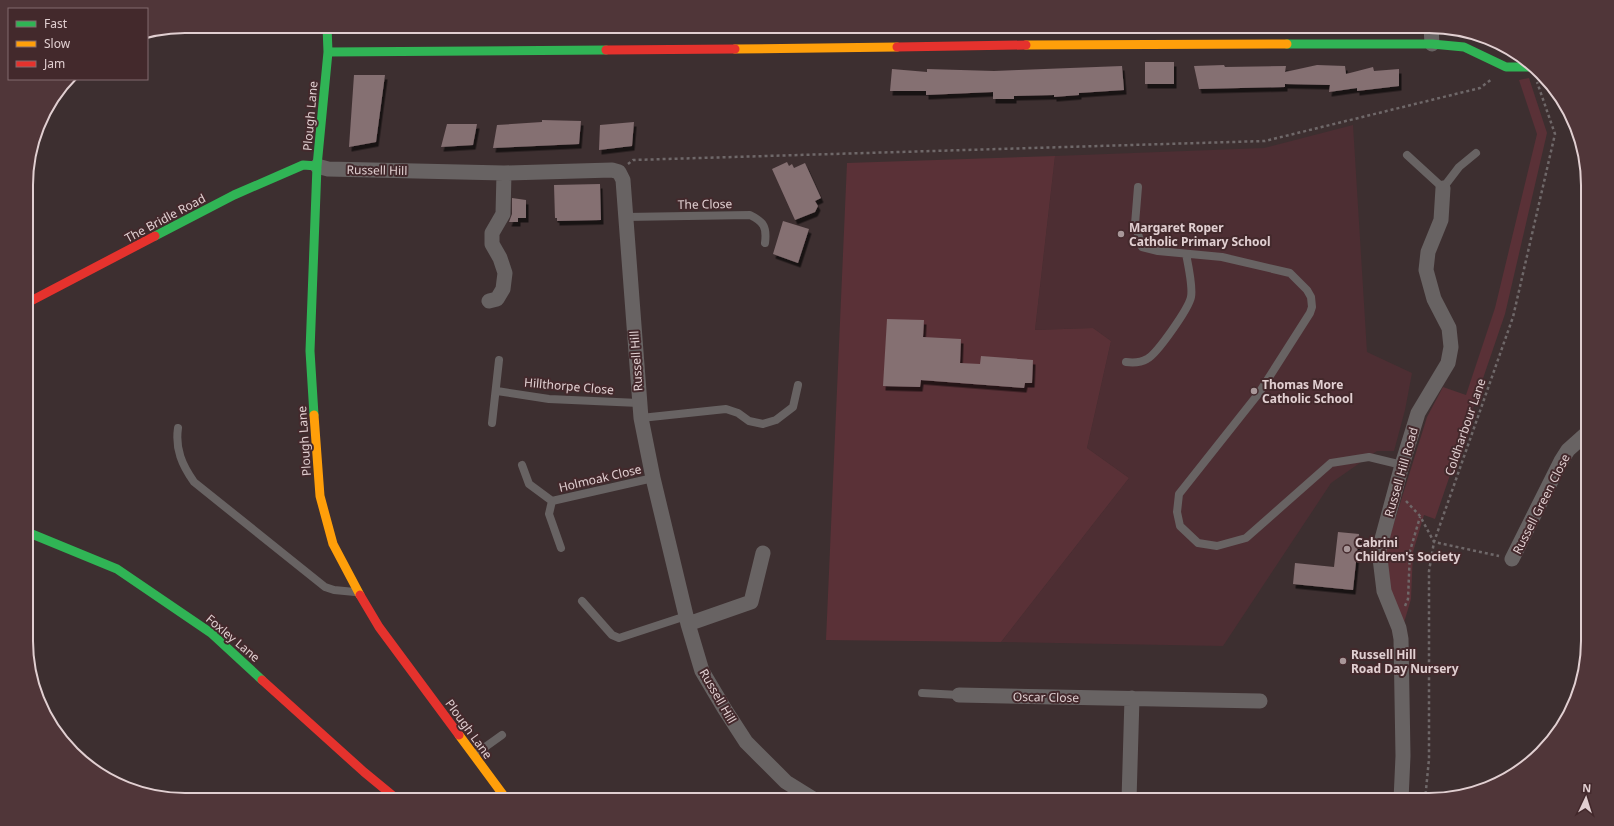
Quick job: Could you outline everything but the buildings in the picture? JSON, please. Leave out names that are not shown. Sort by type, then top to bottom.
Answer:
[{"type":"street","name":"Plough Lane","points":[[327,33],[328,52],[317,166],[310,351],[320,496],[333,544],[358,593],[380,627],[502,793]]},
{"type":"street","points":[[1431,33],[1432,44]]},
{"type":"street","points":[[328,52],[666,50],[1131,43],[1432,44],[1464,47],[1506,67],[1526,68]]},
{"type":"street","name":"The Bridle Road","points":[[33,300],[234,195],[303,165],[317,166]]},
{"type":"street","name":"Russell Hill","points":[[317,166],[328,169],[504,173],[612,170],[619,172],[623,180],[624,217],[641,418],[653,478],[687,620],[702,671],[746,742],[786,782],[804,793]]},
{"type":"street","points":[[488,301],[496,299],[503,289],[505,273],[500,258],[492,244],[492,233],[503,214],[504,173]]},
{"type":"street","name":"Russell Hill Road","points":[[1401,793],[1402,700],[1399,628],[1384,591],[1379,550],[1395,489],[1418,413],[1448,363],[1451,347],[1449,328],[1434,299],[1426,270],[1428,252],[1441,220],[1443,188]]},
{"type":"street","name":"Russell Green Close","points":[[1512,559],[1523,540],[1561,460],[1568,450],[1581,438]]},
{"type":"street","name":"Foxley Lane","points":[[33,534],[117,569],[211,633],[364,772],[390,793]]},
{"type":"street","points":[[687,620],[752,602],[763,553]]},
{"type":"street","name":"Oscar Close","points":[[959,695],[1260,701]]},
{"type":"street","points":[[1129,793],[1132,698]]},
{"type":"lane","points":[[1407,155],[1443,188],[1459,167],[1476,153]]},
{"type":"lane","points":[[1138,187],[1136,224],[1142,247],[1158,251],[1222,257],[1290,273],[1307,290],[1312,302],[1307,317],[1259,393],[1179,494],[1177,512],[1180,526],[1198,543],[1217,546],[1246,538],[1331,463],[1369,457],[1402,465]]},
{"type":"lane","name":"The Close","points":[[624,217],[750,215],[762,221],[767,230],[765,243]]},
{"type":"lane","points":[[1126,362],[1136,364],[1148,359],[1157,351],[1188,306],[1191,296],[1186,254]]},
{"type":"lane","points":[[492,423],[497,391],[499,360]]},
{"type":"lane","points":[[641,418],[726,408],[738,413],[749,421],[763,424],[776,420],[793,407],[798,385]]},
{"type":"lane","name":"Hillthorpe Close","points":[[497,391],[549,399],[639,403]]},
{"type":"lane","points":[[178,428],[176,438],[183,467],[194,482],[325,587],[334,590],[358,593]]},
{"type":"lane","name":"Holmoak Close","points":[[522,465],[529,484],[552,501],[653,478]]},
{"type":"lane","name":"Holmoak Close","points":[[552,501],[549,514],[561,548]]},
{"type":"lane","points":[[582,601],[612,635],[619,638],[687,620]]},
{"type":"lane","points":[[922,693],[959,695]]},
{"type":"lane","points":[[473,755],[502,735]]},
{"type":"path","points":[[619,172],[634,160],[1265,141],[1480,88],[1506,67]]},
{"type":"path","name":"Coldharbour Lane","points":[[1426,793],[1429,759],[1429,571],[1434,542],[1513,317],[1555,134],[1538,80]]},
{"type":"path","points":[[1395,489],[1420,516],[1434,542],[1512,559]]},
{"type":"path","points":[[1399,628],[1408,599],[1410,551],[1420,516]]},
{"type":"shaded area","points":[[1529,78],[1547,133],[1505,314],[1435,519],[1424,515],[1413,552],[1411,599],[1403,626],[1390,589],[1385,552],[1427,417],[1443,387],[1466,395],[1495,308],[1537,134],[1519,80]]},
{"type":"shaded area","name":"Thomas More Catholic School","points":[[1353,125],[1367,352],[1412,373],[1405,410],[1394,451],[1377,451],[1331,483],[1223,646],[1001,642],[1129,478],[1087,448],[1111,341],[1093,328],[1035,330],[1055,156],[1264,148]]},
{"type":"shaded area","points":[[1055,156],[1035,330],[1093,328],[1111,341],[1087,448],[1129,478],[1001,642],[826,640],[847,163]]},
{"type":"traffic: fast","points":[[314,415],[310,351],[317,166],[328,52],[327,33]]},
{"type":"traffic: fast","points":[[1287,44],[1432,44],[1464,47],[1506,67],[1525,67]]},
{"type":"traffic: fast","points":[[328,52],[606,50]]},
{"type":"traffic: fast","points":[[155,236],[234,195],[303,165],[317,166]]},
{"type":"traffic: fast","points":[[33,534],[117,569],[211,633],[262,680]]},
{"type":"traffic: slow","points":[[1026,45],[1287,44]]},
{"type":"traffic: slow","points":[[735,49],[897,47]]},
{"type":"traffic: slow","points":[[314,415],[320,496],[333,544],[360,595]]},
{"type":"traffic: slow","points":[[459,735],[502,793]]},
{"type":"traffic: jam","points":[[897,47],[1026,45]]},
{"type":"traffic: jam","points":[[606,50],[735,49]]},
{"type":"traffic: jam","points":[[33,300],[155,236]]},
{"type":"traffic: jam","points":[[360,595],[379,627],[459,735]]},
{"type":"traffic: jam","points":[[262,680],[390,793]]},
{"type":"place","name":"Margaret Roper Catholic Primary School","points":[[1121,234]]},
{"type":"place","name":"Thomas More Catholic School","points":[[1254,391]]},
{"type":"place","name":"Cabrini Children's Society","points":[[1347,549]]},
{"type":"place","name":"Russell Hill Road Day Nursery","points":[[1343,661]]}]
